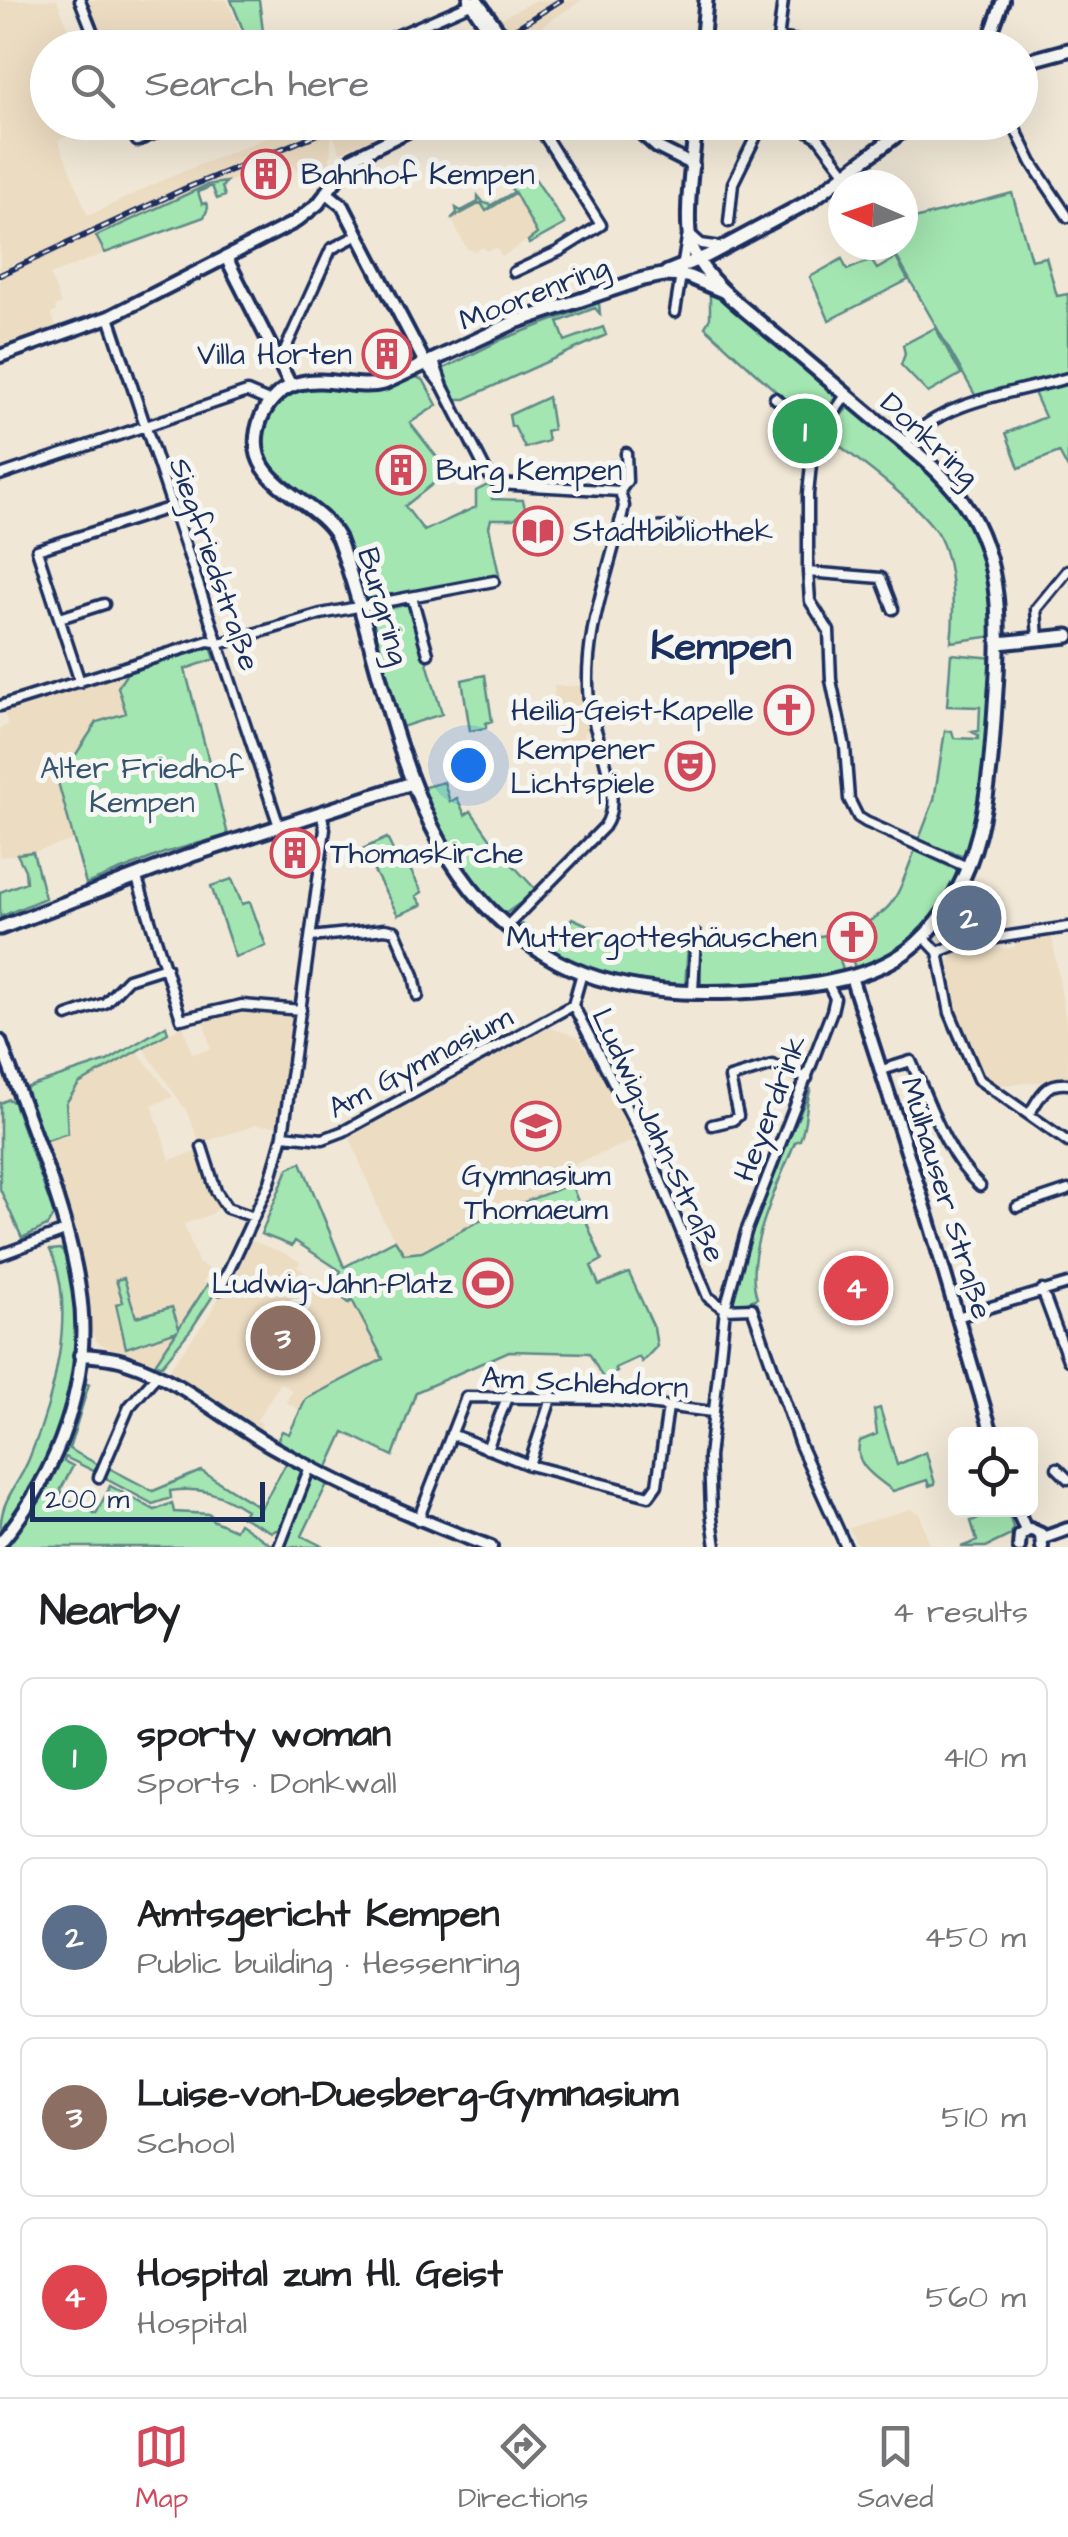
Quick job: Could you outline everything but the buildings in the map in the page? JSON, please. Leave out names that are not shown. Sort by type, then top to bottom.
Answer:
[{"type":"main road","points":[[704,30],[706,0]]},
{"type":"main road","points":[[1038,58],[1068,50]]},
{"type":"main road","points":[[690,234],[695,140]]},
{"type":"main road","points":[[851,170],[890,140]]},
{"type":"main road","points":[[680,276],[700,259],[810,201],[828,188]]},
{"type":"main road","name":"Donkring","points":[[690,234],[692,247],[725,292],[906,444],[955,490],[978,526],[994,578],[999,643],[985,807],[967,867],[945,911],[924,936]]},
{"type":"main road","name":"Moorenring","points":[[430,363],[514,322],[599,292],[663,275],[680,276]]},
{"type":"main road","name":"Donkring","points":[[680,276],[725,292]]},
{"type":"main road","points":[[270,402],[290,386],[316,381],[377,384],[430,363]]},
{"type":"main road","name":"Burgring","points":[[270,402],[258,431],[261,461],[275,483],[318,512],[332,528],[344,554],[412,783],[432,829],[454,864],[507,926],[545,955],[582,973],[624,985],[693,992],[756,991],[851,977],[899,956],[924,936]]},
{"type":"main road","points":[[999,643],[1068,636]]},
{"type":"main road","points":[[0,928],[136,875],[412,783]]},
{"type":"street","points":[[80,0],[92,30]]},
{"type":"street","points":[[779,30],[783,0]]},
{"type":"street","points":[[992,30],[1003,0]]},
{"type":"street","points":[[409,30],[474,1]]},
{"type":"street","points":[[474,1],[490,30]]},
{"type":"street","points":[[474,1],[498,30]]},
{"type":"street","points":[[0,356],[109,317],[295,222],[353,158],[390,140]]},
{"type":"street","points":[[514,272],[601,225],[547,140]]},
{"type":"street","points":[[650,140],[693,165]]},
{"type":"street","points":[[729,222],[733,182],[755,140]]},
{"type":"street","points":[[820,140],[843,170]]},
{"type":"street","points":[[1021,140],[1068,217]]},
{"type":"street","points":[[326,192],[343,206],[491,480],[502,486],[620,492]]},
{"type":"street","points":[[690,234],[700,244],[723,247]]},
{"type":"street","points":[[675,312],[690,234]]},
{"type":"street","points":[[279,363],[331,249],[358,235]]},
{"type":"street","points":[[226,257],[290,386]]},
{"type":"street","name":"Siegfriedstraße","points":[[109,317],[279,826]]},
{"type":"street","points":[[906,444],[920,427],[950,412],[1068,378]]},
{"type":"street","points":[[0,475],[248,392],[270,402]]},
{"type":"street","points":[[846,394],[813,444],[808,494],[808,572],[810,600],[828,625],[848,798],[858,817],[967,867]]},
{"type":"street","points":[[775,398],[818,433]]},
{"type":"street","points":[[507,926],[604,827],[613,811],[589,700],[590,644],[624,506],[620,492],[627,481],[626,454]]},
{"type":"street","points":[[80,682],[38,550],[172,508]]},
{"type":"street","points":[[620,522],[643,528],[688,526]]},
{"type":"street","points":[[1038,639],[1036,609],[1068,570]]},
{"type":"street","points":[[808,572],[881,578],[893,609]]},
{"type":"street","points":[[0,706],[208,641],[218,643],[357,606],[494,582]]},
{"type":"street","points":[[412,597],[428,654]]},
{"type":"street","points":[[60,618],[104,604]]},
{"type":"street","points":[[220,1289],[270,1182],[283,1135],[325,830],[322,812]]},
{"type":"street","points":[[136,875],[181,1019],[242,1005],[301,1010]]},
{"type":"street","points":[[938,952],[958,944],[1068,927]]},
{"type":"street","points":[[311,937],[395,931],[414,975],[418,996]]},
{"type":"street","points":[[693,992],[696,935]]},
{"type":"street","points":[[924,936],[938,952],[950,1012],[975,1074],[982,1083],[1068,1142]]},
{"type":"street","points":[[67,1016],[105,1003],[128,979],[166,966]]},
{"type":"street","name":"Ludwig-Jahn-Straße","points":[[582,973],[574,1005],[645,1143],[708,1297],[724,1308]]},
{"type":"street","name":"Mülhauser Straße","points":[[851,977],[990,1427]]},
{"type":"street","name":"Heyerdrink","points":[[716,1547],[710,1475],[712,1412],[724,1308],[746,1232],[835,998],[827,982]]},
{"type":"street","name":"Am Gymnasium","points":[[283,1135],[323,1139],[344,1131],[574,1005]]},
{"type":"street","points":[[0,1041],[65,1231],[80,1291],[80,1355],[69,1416],[36,1494],[0,1543]]},
{"type":"street","points":[[882,1070],[911,1060],[938,1121],[969,1176],[980,1186]]},
{"type":"street","points":[[712,1125],[738,1116],[730,1078],[773,1065],[807,1078]]},
{"type":"street","points":[[1030,1113],[1046,1088],[1054,1083],[1068,1084]]},
{"type":"street","points":[[202,1147],[216,1191],[226,1208],[254,1217]]},
{"type":"street","points":[[1017,1207],[1068,1190]]},
{"type":"street","points":[[0,1255],[65,1231]]},
{"type":"street","points":[[957,1317],[1068,1284]]},
{"type":"street","points":[[1042,1290],[1068,1360]]},
{"type":"street","points":[[724,1308],[752,1308],[800,1445],[846,1547]]},
{"type":"street","points":[[80,1355],[124,1361],[157,1375],[310,1467],[418,1520],[491,1547]]},
{"type":"street","points":[[100,1478],[129,1406],[157,1375]]},
{"type":"street","points":[[486,1449],[508,1396]]},
{"type":"street","points":[[529,1465],[552,1396]]},
{"type":"street","name":"Am Schlehdorn","points":[[418,1520],[466,1397],[552,1396],[712,1412]]},
{"type":"street","points":[[452,1434],[529,1465],[649,1496],[657,1485],[668,1407]]},
{"type":"street","points":[[281,1543],[310,1467]]},
{"type":"street","points":[[1057,1468],[1068,1478]]},
{"type":"street","points":[[1020,1517],[1026,1530]]},
{"type":"street","points":[[1018,1547],[1020,1535],[1026,1530],[1034,1530],[1042,1542],[1068,1529]]},
{"type":"shaded area","points":[[0,0],[57,0],[69,30],[30,30],[30,140],[58,140],[88,216],[261,140],[331,140],[330,163],[319,175],[301,174],[290,163],[287,164],[291,176],[246,194],[239,178],[217,186],[207,185],[96,236],[105,253],[50,275],[61,304],[51,314],[57,329],[0,349]]},
{"type":"shaded area","points":[[84,0],[227,0],[239,30],[96,30]]},
{"type":"shaded area","points":[[536,0],[582,0],[536,30],[506,30],[496,21]]},
{"type":"shaded area","points":[[335,140],[367,140],[340,152]]},
{"type":"shaded area","points":[[515,193],[537,234],[502,257],[497,248],[467,249],[451,219],[481,203],[487,211]]},
{"type":"shaded area","points":[[127,673],[118,687],[126,713],[97,722],[58,782],[74,840],[0,857],[0,728],[8,725],[4,712]]},
{"type":"shaded area","points":[[554,686],[582,686],[582,707],[588,725],[588,731],[583,733],[585,738],[558,746]]},
{"type":"shaded area","points":[[1052,937],[1068,1035],[1068,1080],[999,1085],[980,1067],[958,1014],[948,961],[955,951],[982,947],[983,952]]},
{"type":"shaded area","points":[[253,1012],[292,1017],[278,1126],[256,1125],[200,1143],[186,1110],[144,1049],[183,1025],[192,1054],[211,1049],[203,1019]]},
{"type":"shaded area","name":"Gymnasium Thomaeum","points":[[547,1027],[578,1037],[635,1140],[564,1168],[571,1184],[488,1216],[422,1252],[404,1254],[383,1220],[349,1135]]},
{"type":"shaded area","points":[[138,1052],[173,1097],[152,1105],[170,1160],[199,1151],[219,1207],[212,1214],[184,1224],[198,1263],[210,1270],[203,1282],[207,1285],[155,1364],[105,1346],[92,1333],[88,1334],[75,1235],[44,1141],[67,1133],[66,1103],[79,1084]]},
{"type":"shaded area","points":[[252,1241],[300,1262],[297,1267],[348,1302],[351,1299],[383,1359],[306,1399],[300,1410],[286,1402],[292,1390],[280,1383],[257,1420],[262,1424],[259,1430],[168,1371],[206,1320]]},
{"type":"shaded area","points":[[910,1509],[920,1514],[930,1547],[858,1547],[849,1528]]},
{"type":"green space","points":[[231,0],[259,0],[263,30],[243,30]]},
{"type":"green space","points":[[520,170],[526,177],[521,183],[532,176],[565,224],[529,244],[537,234],[515,193],[486,211],[481,203],[451,219],[456,208],[461,211],[478,202],[478,196],[491,205],[514,192],[504,180]]},
{"type":"green space","points":[[226,182],[222,187],[225,196],[217,199],[212,186],[198,192],[208,208],[204,217],[105,253],[96,236],[207,185]]},
{"type":"green space","points":[[1012,193],[1031,260],[1046,257],[1057,296],[1068,294],[1068,376],[978,400],[899,260],[918,260],[918,218]]},
{"type":"green space","points":[[840,260],[847,270],[871,260],[877,269],[897,260],[908,280],[829,320],[810,277]]},
{"type":"green space","points":[[689,279],[719,295],[836,390],[837,395],[817,423],[812,424],[705,327],[710,318],[710,295],[704,289],[687,286]]},
{"type":"green space","points":[[599,303],[600,314],[595,308],[558,322],[565,341],[603,327],[606,335],[465,399],[455,399],[443,369],[503,339]]},
{"type":"green space","points":[[935,328],[961,374],[928,393],[901,365],[903,345]]},
{"type":"green space","points":[[413,375],[424,381],[437,405],[410,423],[446,469],[443,476],[405,506],[424,531],[476,507],[476,491],[488,485],[499,490],[499,496],[492,495],[492,499],[523,500],[526,512],[513,519],[491,519],[489,527],[499,575],[362,602],[348,550],[334,522],[284,484],[267,464],[263,448],[265,425],[273,408],[286,396],[305,388]]},
{"type":"green space","points":[[1068,381],[1068,469],[1059,452],[1019,468],[1006,433],[1045,417],[1033,390]]},
{"type":"green space","points":[[548,397],[553,429],[546,431],[548,441],[525,448],[509,415]]},
{"type":"green space","points":[[851,404],[912,454],[955,500],[971,526],[982,556],[994,636],[951,642],[951,582],[940,538],[910,502],[825,434]]},
{"type":"green space","points":[[410,604],[442,714],[399,728],[367,613]]},
{"type":"green space","name":"Alter Friedhof Kempen","points":[[211,647],[215,659],[185,669],[228,835],[164,853],[86,884],[58,782],[97,722],[126,713],[118,687],[127,673]]},
{"type":"green space","points":[[951,654],[994,658],[981,809],[967,854],[962,855],[918,842],[934,800],[945,731],[952,731],[954,738],[978,739],[972,732],[979,731],[980,707],[947,706]]},
{"type":"green space","points":[[485,675],[492,721],[486,723],[486,728],[470,731],[462,680]]},
{"type":"green space","points":[[444,782],[450,802],[457,798],[465,815],[471,811],[497,848],[537,891],[502,916],[458,864],[417,789]]},
{"type":"green space","points":[[387,838],[397,859],[404,858],[422,892],[416,896],[422,905],[398,915],[362,849]]},
{"type":"green space","points":[[915,850],[957,870],[959,876],[918,934],[891,954],[856,971],[844,934],[875,918],[892,903]]},
{"type":"green space","points":[[33,852],[45,898],[0,917],[0,892],[26,882],[17,854]]},
{"type":"green space","points":[[232,879],[242,904],[250,902],[266,946],[235,957],[211,886]]},
{"type":"green space","points":[[572,918],[614,937],[688,946],[685,986],[628,981],[595,972],[548,949],[518,928],[522,924],[555,947]]},
{"type":"green space","points":[[833,934],[844,974],[791,984],[701,986],[699,947],[770,944]]},
{"type":"green space","points":[[166,1026],[168,1033],[79,1084],[66,1103],[68,1133],[44,1141],[25,1088],[107,1061]]},
{"type":"green space","points":[[811,1088],[800,1140],[795,1142],[780,1177],[758,1240],[754,1261],[757,1298],[738,1306],[732,1302],[741,1260]]},
{"type":"green space","points":[[9,1099],[14,1103],[54,1214],[47,1226],[22,1238],[0,1189],[0,1103]]},
{"type":"green space","points":[[301,1162],[344,1267],[395,1240],[404,1254],[422,1252],[488,1216],[571,1184],[602,1260],[591,1266],[599,1285],[629,1273],[654,1328],[657,1346],[642,1362],[639,1357],[615,1368],[617,1372],[611,1375],[614,1382],[604,1380],[589,1353],[509,1351],[416,1392],[393,1456],[344,1432],[327,1469],[277,1441],[282,1431],[289,1434],[306,1399],[383,1359],[352,1300],[349,1303],[330,1288],[341,1271],[295,1241],[292,1246],[261,1234],[288,1169]]},
{"type":"green space","points":[[60,1249],[70,1269],[76,1325],[70,1390],[50,1452],[0,1536],[5,1504],[29,1459],[54,1383],[62,1299],[50,1250]]},
{"type":"green space","points":[[124,1278],[136,1317],[172,1307],[179,1328],[207,1285],[216,1291],[162,1365],[155,1364],[177,1331],[126,1348],[116,1304],[123,1302],[116,1280]]},
{"type":"green space","points":[[83,1384],[89,1384],[69,1449],[101,1466],[98,1473],[65,1457],[64,1461],[73,1466],[61,1489],[63,1496],[96,1514],[110,1486],[155,1510],[172,1503],[174,1512],[210,1514],[212,1520],[235,1530],[239,1523],[274,1547],[3,1547],[51,1469]]},
{"type":"green space","points":[[880,1408],[897,1465],[926,1452],[935,1484],[929,1486],[927,1480],[893,1491],[862,1464],[860,1441],[877,1434],[874,1410]]},
{"type":"green space","points":[[287,1462],[301,1471],[281,1528],[272,1532],[242,1517],[246,1510],[219,1495],[170,1491],[171,1498],[153,1504],[108,1480],[104,1474],[107,1467],[153,1491],[201,1471],[261,1508]]},
{"type":"green space","points":[[313,1477],[327,1484],[302,1536],[324,1547],[286,1547],[295,1509],[308,1479]]},
{"type":"green space","points":[[1009,1517],[1013,1527],[1011,1535],[986,1547],[961,1547],[977,1541],[971,1521]]},
{"type":"railway","points":[[514,30],[561,0]]},
{"type":"railway","points":[[0,275],[184,189],[303,140]]},
{"type":"place","name":"Bahnhof Kempen","points":[[266,174]]},
{"type":"place","name":"Villa Horten","points":[[387,354]]},
{"type":"place","name":"sporty woman","points":[[805,431]]},
{"type":"place","name":"Burg Kempen","points":[[401,470]]},
{"type":"place","name":"Stadtbibliothek","points":[[538,531]]},
{"type":"place","name":"Heilig-Geist-Kapelle","points":[[789,710]]},
{"type":"place","name":"Kempener Lichtspiele","points":[[690,766]]},
{"type":"place","name":"Thomaskirche","points":[[295,853]]},
{"type":"place","name":"Amtsgericht Kempen","points":[[969,918]]},
{"type":"place","name":"Muttergotteshäuschen","points":[[852,937]]},
{"type":"place","name":"Gymnasium Thomaeum","points":[[536,1126]]},
{"type":"place","name":"Ludwig-Jahn-Platz","points":[[488,1283]]},
{"type":"place","name":"Hospital zum Hl. Geist","points":[[856,1288]]},
{"type":"place","name":"Luise-von-Duesberg-Gymnasium","points":[[283,1338]]},
{"type":"district","name":"Kempen","points":[[721,645]]}]
